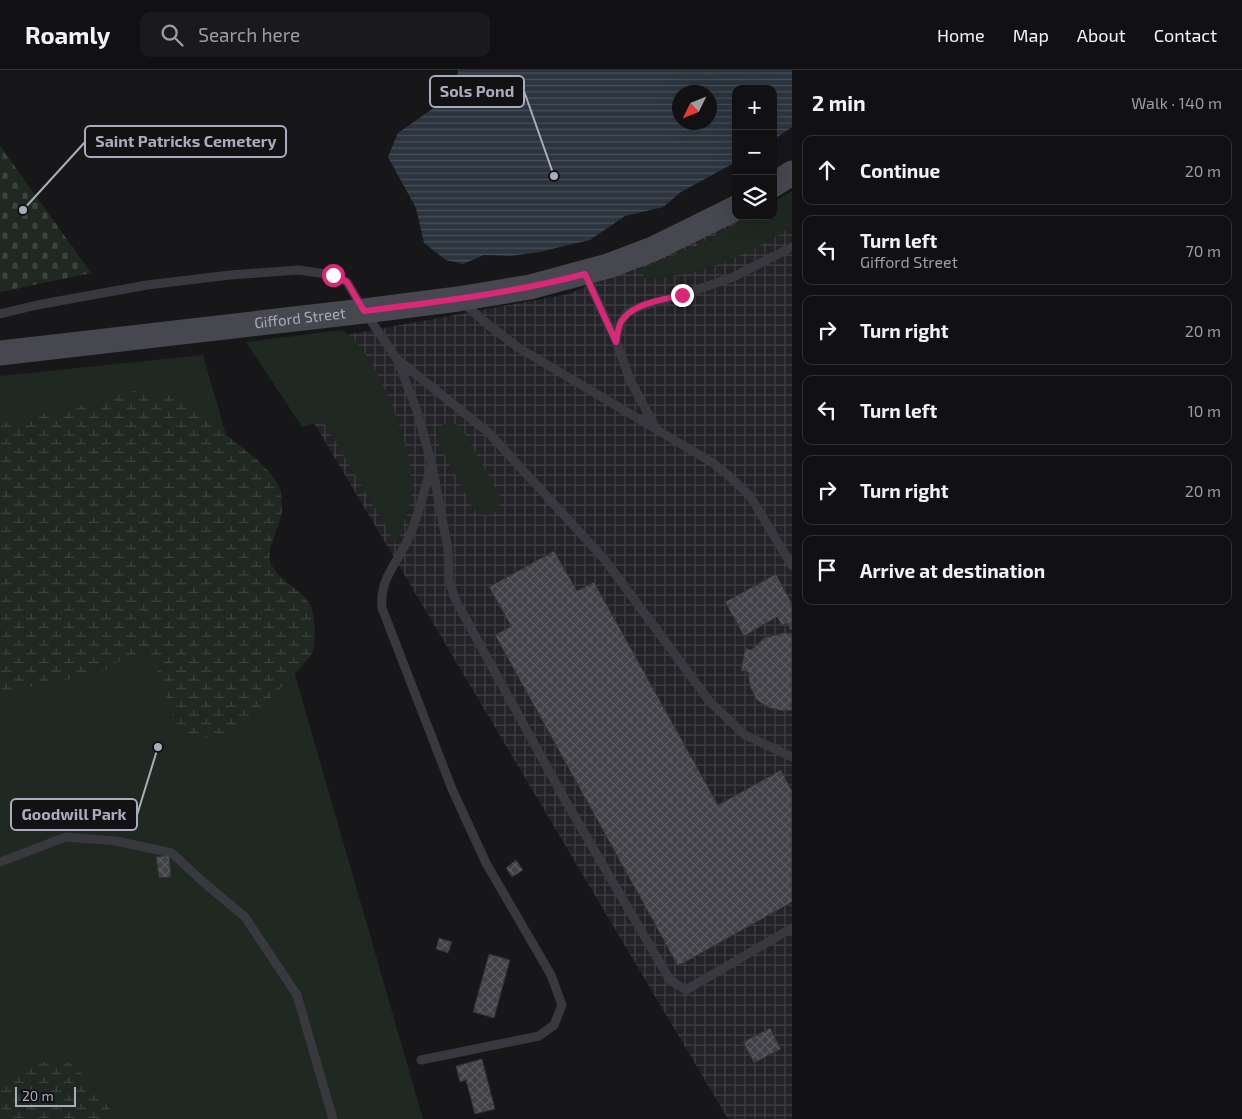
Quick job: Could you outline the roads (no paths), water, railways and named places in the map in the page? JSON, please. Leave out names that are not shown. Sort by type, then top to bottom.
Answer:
[{"type":"main road","points":[[777,182],[792,173]]},
{"type":"main road","name":"Gifford Street","points":[[0,353],[364,311],[458,299],[530,287],[585,274],[653,249],[732,210]]},
{"type":"lane","points":[[616,342],[620,324],[627,313],[639,307],[682,295],[733,276],[792,246]]},
{"type":"lane","points":[[0,314],[37,305],[147,285],[230,274],[299,270],[333,275],[347,282],[364,311],[397,359],[417,411],[432,464],[448,549],[449,581],[456,601],[565,800],[670,980],[686,990],[792,928]]},
{"type":"lane","points":[[585,274],[616,342],[630,380],[658,431]]},
{"type":"lane","points":[[458,299],[519,348],[712,462],[750,496],[792,566]]},
{"type":"lane","points":[[397,359],[489,432],[629,590],[710,702],[745,735],[792,757]]},
{"type":"lane","points":[[421,1060],[539,1036],[554,1025],[562,1005],[551,975],[486,863],[452,788],[382,608],[380,595],[383,583],[409,537],[432,464]]},
{"type":"lane","points":[[0,862],[66,837],[116,841],[172,853],[245,917],[297,995],[333,1119]]},
{"type":"place","name":"Sols Pond","points":[[554,176]]},
{"type":"place","name":"Saint Patricks Cemetery","points":[[23,210]]},
{"type":"place","name":"Goodwill Park","points":[[158,747]]}]
